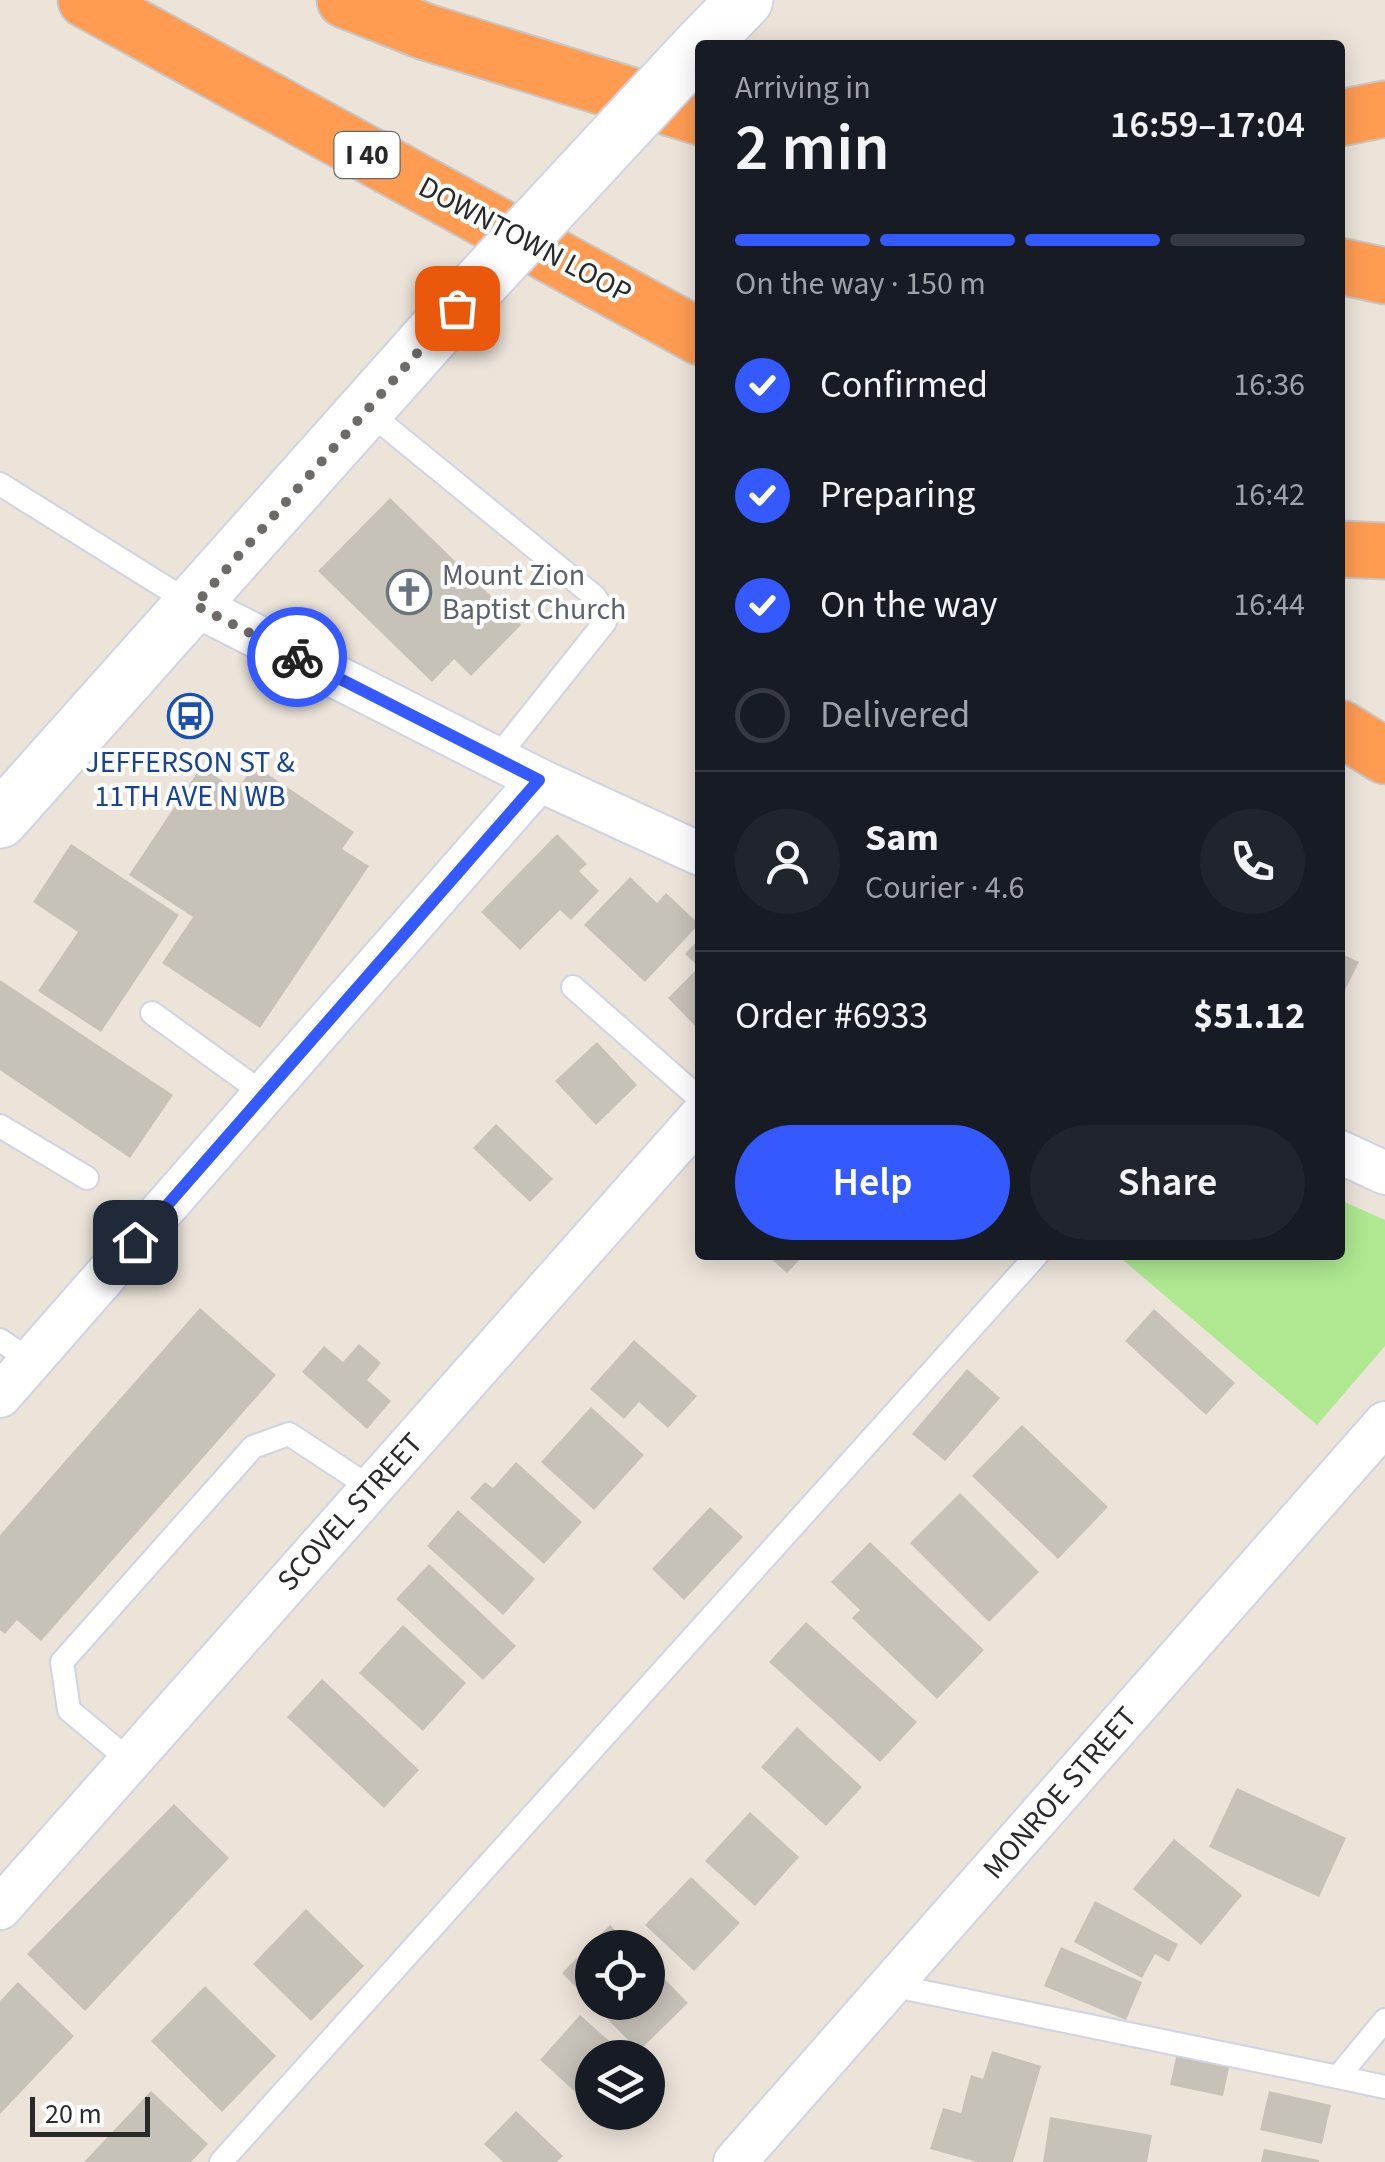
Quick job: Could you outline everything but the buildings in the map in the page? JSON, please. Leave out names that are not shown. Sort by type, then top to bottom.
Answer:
[{"type":"highway","name":"DOWNTOWN LOOP","points":[[86,0],[695,334]]},
{"type":"highway","points":[[344,0],[426,32],[688,110]]},
{"type":"highway","points":[[1345,117],[1385,108]]},
{"type":"highway","points":[[1345,267],[1385,276]]},
{"type":"highway","name":"I 40","points":[[650,307],[695,326]]},
{"type":"highway","points":[[1345,549],[1385,552]]},
{"type":"highway","points":[[1345,731],[1385,756]]},
{"type":"main road","points":[[0,820],[434,332],[695,52]]},
{"type":"street","points":[[195,605],[539,780],[695,852]]},
{"type":"street","points":[[0,1396],[16,1350],[264,1094],[539,780]]},
{"type":"street","name":"SCOVEL STREET","points":[[0,1908],[695,1123]]},
{"type":"street","points":[[1345,1154],[1385,1173]]},
{"type":"street","name":"MONROE STREET","points":[[734,2162],[1385,1424]]},
{"type":"lane","points":[[366,410],[594,596],[605,611],[605,622],[496,758]]},
{"type":"lane","points":[[0,484],[195,605]]},
{"type":"lane","points":[[573,987],[695,1095]]},
{"type":"lane","points":[[152,1013],[264,1094]]},
{"type":"lane","points":[[0,1126],[86,1178]]},
{"type":"lane","points":[[221,2162],[1033,1260]]},
{"type":"lane","points":[[130,1761],[69,1710],[62,1662],[253,1447],[289,1434],[370,1488]]},
{"type":"lane","points":[[890,1985],[1385,2087]]},
{"type":"lane","points":[[1338,2076],[1385,2020]]},
{"type":"green space","points":[[1345,1202],[1385,1220],[1385,1346],[1317,1425],[1123,1260],[1345,1260]]},
{"type":"way so far","points":[[297,657],[195,605],[457,308]]},
{"type":"place","name":"Mount Zion Baptist Church","points":[[409,592]]},
{"type":"place","name":"JEFFERSON ST & 11TH AVE N WB","points":[[190,716]]},
{"type":"route","points":[[135,1242],[539,780],[297,657]]}]
